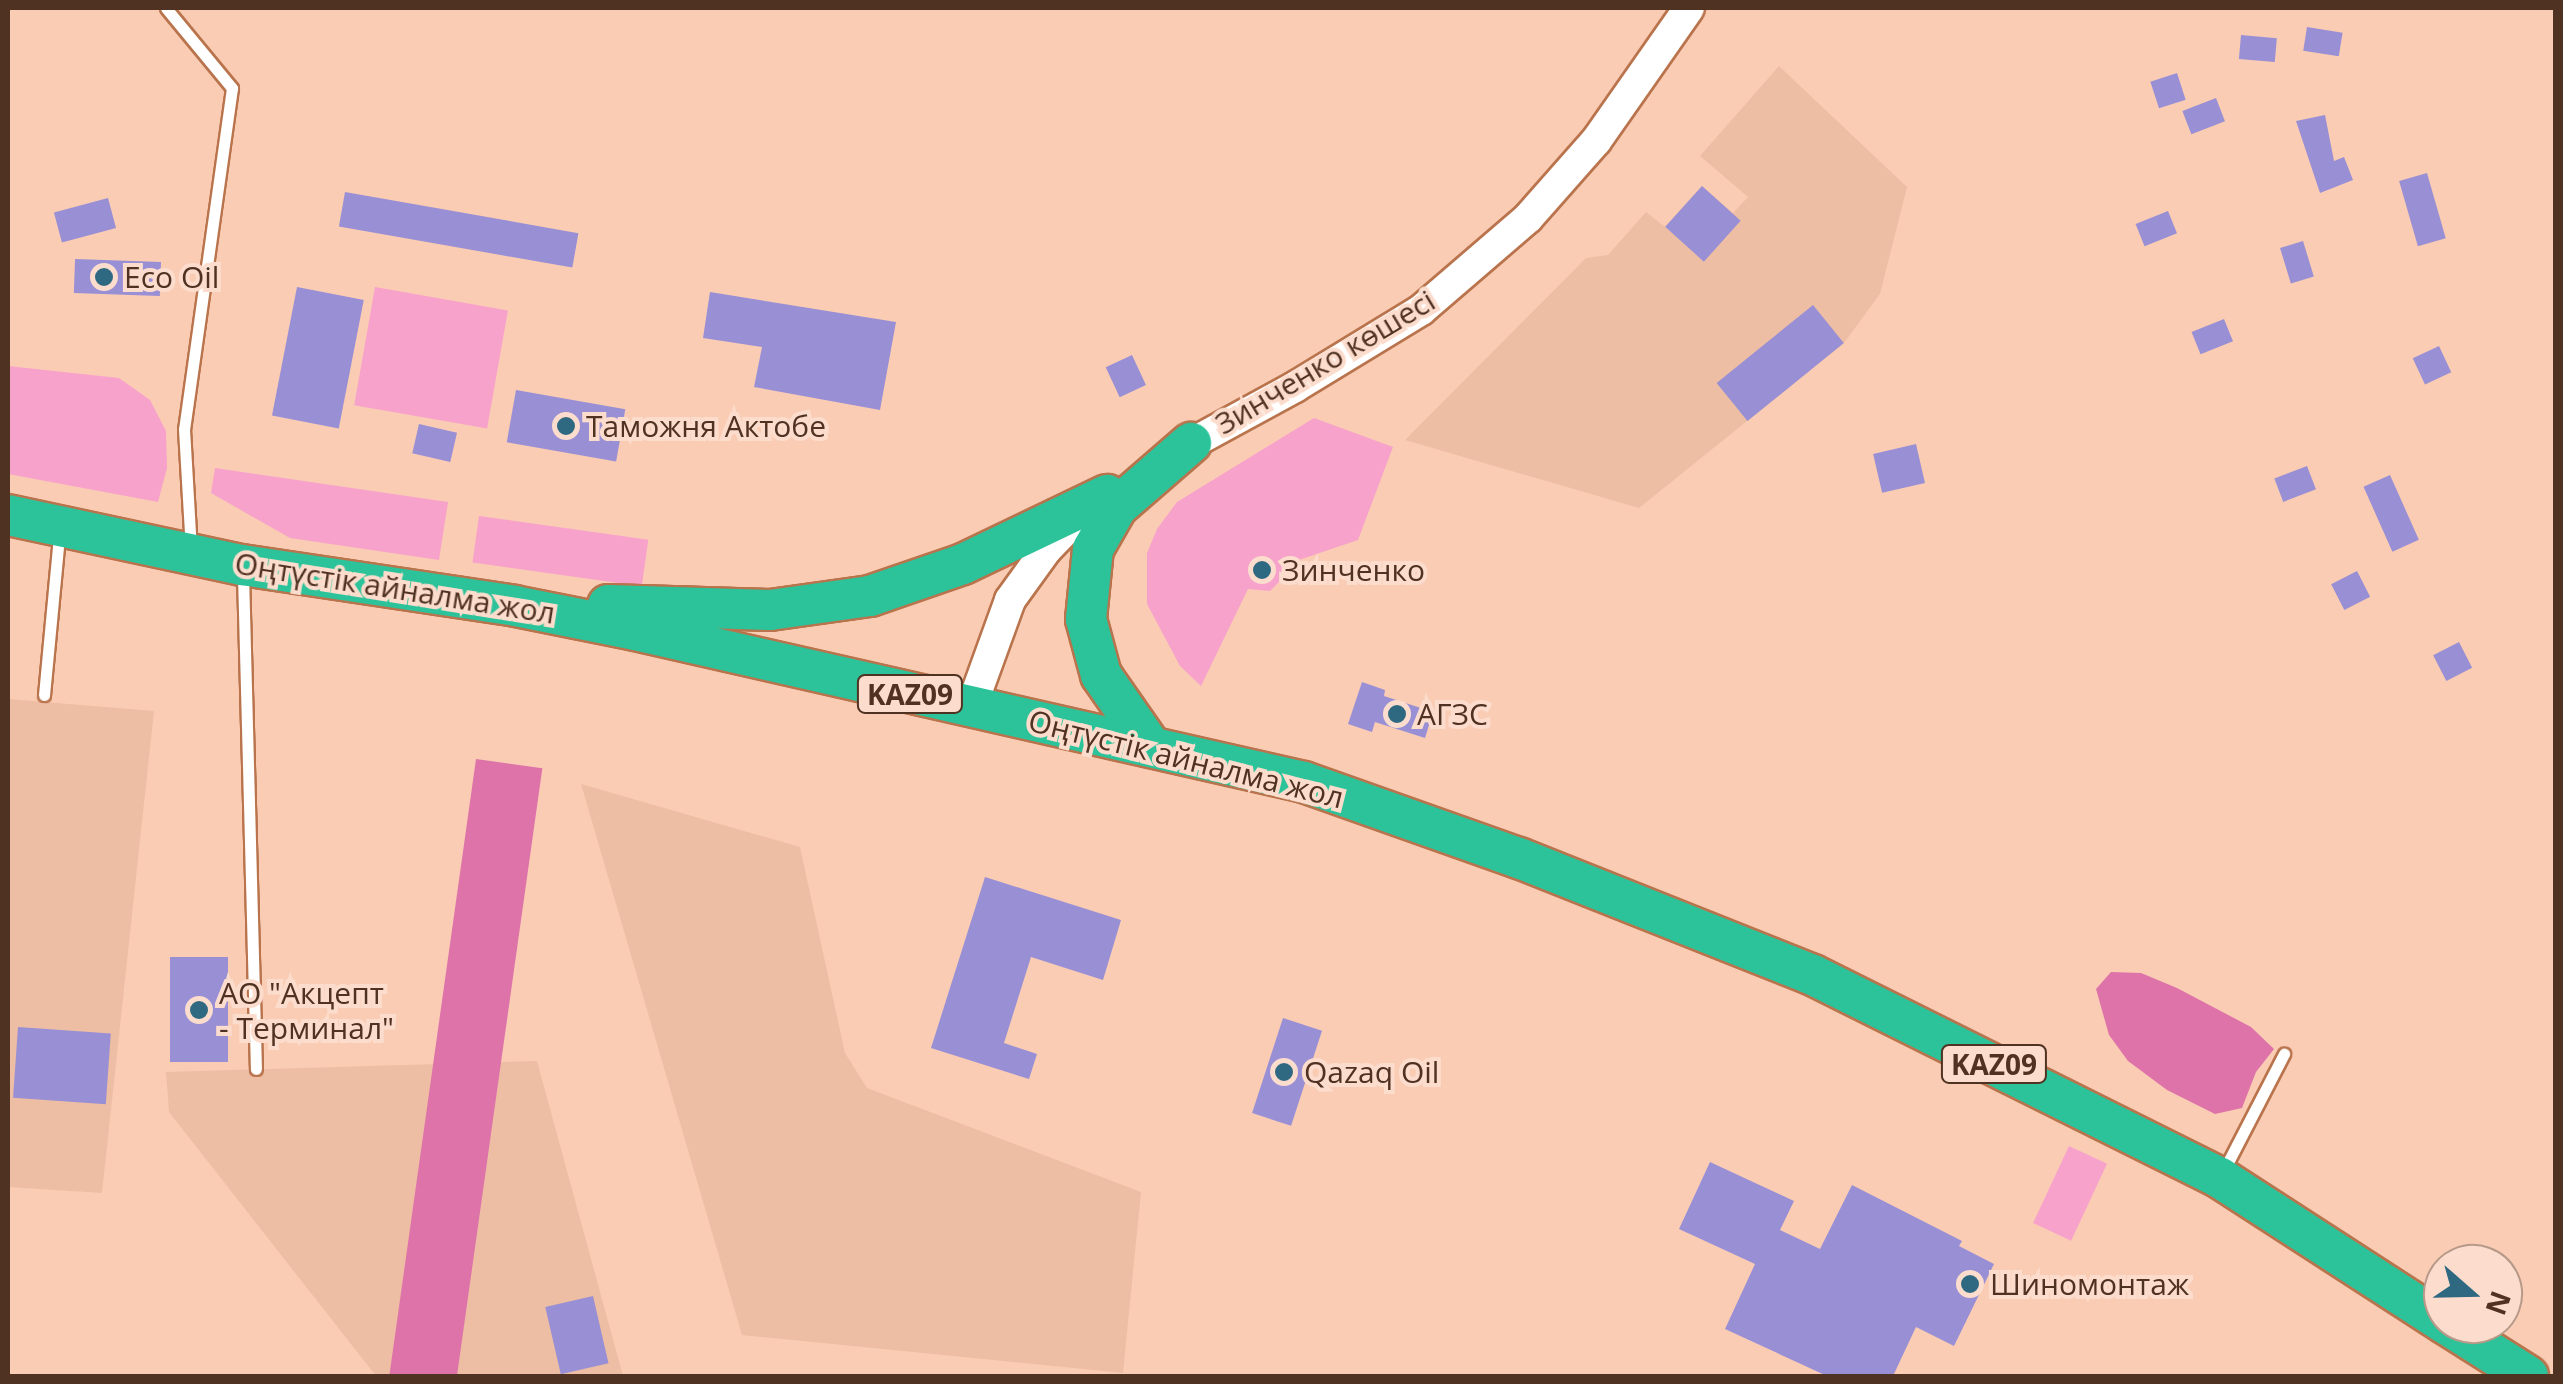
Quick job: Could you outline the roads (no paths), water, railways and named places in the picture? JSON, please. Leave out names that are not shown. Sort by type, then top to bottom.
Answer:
[{"type":"highway","points":[[1148,744],[1101,675],[1086,619],[1093,549],[1117,507],[1191,443]]},
{"type":"highway","points":[[515,606],[571,603],[770,610],[870,596],[963,564],[1107,496]]},
{"type":"highway","name":"Оңтүстік айналма жол","points":[[8,515],[242,564],[515,606],[1148,744],[1322,788],[1519,858],[1813,975],[2220,1178],[2423,1309]]},
{"type":"highway","name":"Оңтүстік айналма жол","points":[[2478,1344],[2528,1376]]},
{"type":"main road","name":"Зинченко көшесі","points":[[971,708],[1010,600],[1046,550],[1075,519],[1191,443],[1295,387],[1421,310],[1528,218],[1596,140],[1689,8]]},
{"type":"lane","points":[[166,8],[232,88],[184,429],[191,553]]},
{"type":"lane","points":[[44,695],[60,526]]},
{"type":"lane","points":[[242,564],[256,1069]]},
{"type":"lane","points":[[2220,1178],[2284,1054]]},
{"type":"place","name":"Eco Oil","points":[[104,277]]},
{"type":"place","name":"Таможня Актобе","points":[[566,426]]},
{"type":"place","name":"Зинченко","points":[[1262,570]]},
{"type":"place","name":"АГЗС","points":[[1397,714]]},
{"type":"place","name":"АО \"Акцепт - Терминал\"","points":[[199,1010]]},
{"type":"place","name":"Qazaq Oil","points":[[1284,1072]]},
{"type":"place","name":"Шиномонтаж","points":[[1970,1284]]}]
